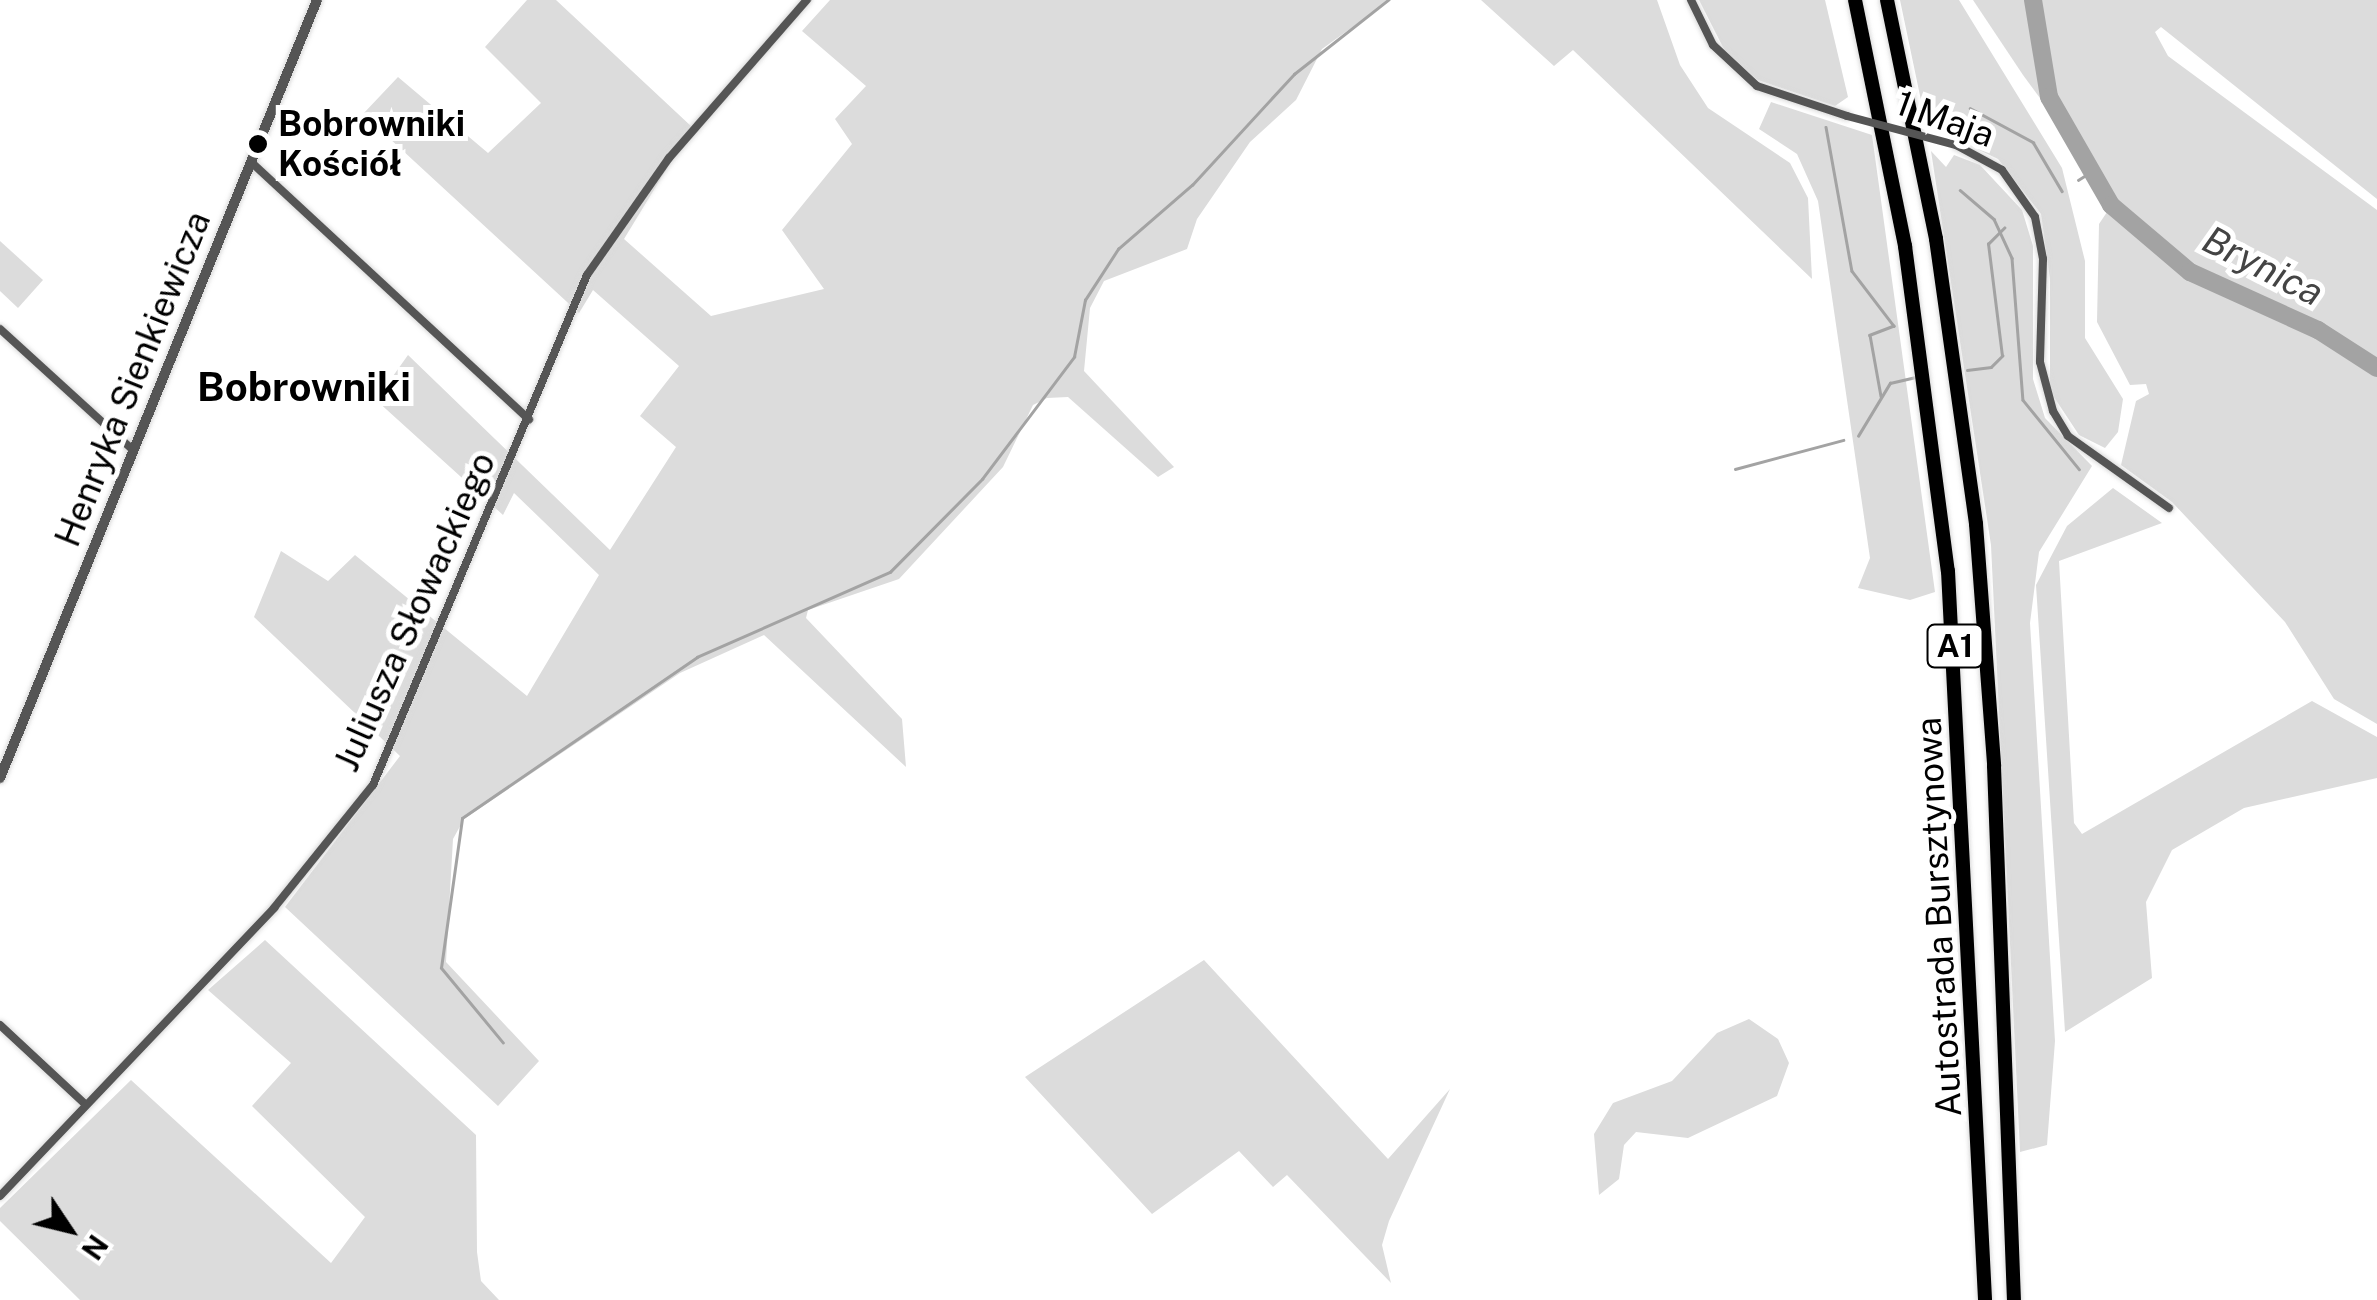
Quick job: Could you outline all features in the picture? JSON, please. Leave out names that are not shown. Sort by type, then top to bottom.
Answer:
[{"type":"highway","name":"Autostrada Bursztynowa","points":[[1855,0],[1908,265],[1948,570],[1985,1300]]},
{"type":"highway","name":"Autostrada Bursztynowa","points":[[1887,0],[1939,257],[1978,544],[2014,1300]]},
{"type":"street","name":"Henryka Sienkiewicza","points":[[0,778],[317,0]]},
{"type":"street","name":"Juliusza Słowackiego","points":[[0,1196],[314,864],[373,785],[587,276],[625,214],[807,0]]},
{"type":"street","name":"1 Maja","points":[[1691,0],[1713,45],[1757,86],[1847,116],[1956,145],[2002,170],[2035,216],[2043,259],[2040,362],[2054,410],[2068,436],[2169,508]]},
{"type":"street","points":[[251,162],[529,419]]},
{"type":"street","points":[[0,329],[133,450]]},
{"type":"street","points":[[0,1025],[86,1105]]},
{"type":"shaded area","points":[[527,0],[556,0],[692,127],[624,239],[711,316],[824,289],[782,230],[852,144],[835,119],[866,86],[802,31],[830,0],[1390,0],[1322,49],[1296,100],[1250,142],[1197,219],[1187,249],[1104,281],[1090,308],[1084,371],[1174,467],[1158,477],[1068,397],[1047,398],[1033,405],[1003,467],[899,579],[808,610],[806,618],[902,719],[906,767],[764,635],[680,673],[464,819],[453,839],[446,962],[539,1061],[498,1106],[285,907],[400,756],[254,617],[281,551],[328,581],[355,555],[527,696],[599,575],[514,493],[503,515],[376,400],[408,355],[610,550],[676,447],[640,416],[679,366],[593,290],[579,313],[363,114],[398,77],[488,153],[541,103],[485,47]]},
{"type":"shaded area","points":[[1481,0],[1657,0],[1680,65],[1708,108],[1790,163],[1808,198],[1812,279],[1573,50],[1554,66]]},
{"type":"shaded area","points":[[1699,0],[1825,0],[1848,97],[1835,106],[1758,80],[1729,59]]},
{"type":"shaded area","points":[[1900,0],[1959,0],[2062,168],[2085,261],[2085,338],[2123,399],[2118,432],[2105,448],[2079,435],[2050,391],[2050,279],[2041,214],[1998,159],[1950,136],[1953,112],[1927,129]]},
{"type":"shaded area","points":[[1973,0],[2029,0],[2045,105],[2023,75]]},
{"type":"shaded area","points":[[2037,0],[2377,0],[2377,199],[2161,27],[2155,32],[2168,56],[2377,210],[2377,724],[2334,699],[2285,622],[2172,502],[2121,465],[2136,401],[2149,394],[2146,384],[2130,385],[2097,322],[2099,224],[2115,200],[2052,96]]},
{"type":"shaded area","points":[[1771,102],[1872,135],[1935,592],[1910,600],[1858,588],[1870,558],[1818,201],[1797,154],[1759,129]]},
{"type":"shaded area","points":[[1931,151],[1946,167],[1954,155],[1980,165],[2022,210],[2033,246],[2033,379],[2045,418],[2092,466],[2039,552],[2030,623],[2055,1041],[2047,1145],[2020,1152],[1991,545]]},
{"type":"shaded area","points":[[0,241],[43,280],[18,308],[0,291]]},
{"type":"shaded area","points":[[2113,488],[2162,523],[2059,561],[2074,823],[2082,834],[2312,701],[2377,737],[2377,778],[2244,808],[2172,850],[2146,902],[2152,978],[2065,1032],[2036,585],[2067,526]]},
{"type":"shaded area","points":[[265,940],[476,1135],[477,1252],[481,1281],[499,1300],[80,1300],[0,1221],[0,1208],[131,1080],[331,1263],[365,1217],[252,1106],[291,1063],[208,990]]},
{"type":"shaded area","points":[[1204,960],[1388,1159],[1450,1089],[1389,1221],[1382,1245],[1391,1283],[1287,1175],[1273,1187],[1239,1151],[1152,1214],[1025,1077]]},
{"type":"shaded area","points":[[1749,1019],[1778,1039],[1789,1063],[1777,1096],[1688,1138],[1636,1132],[1624,1145],[1619,1179],[1599,1195],[1594,1134],[1613,1103],[1672,1081],[1717,1033]]},
{"type":"waterway","points":[[503,1043],[441,968],[462,818],[697,657],[890,572],[982,479],[1074,357],[1085,300],[1118,249],[1192,185],[1294,74],[1388,0]]},
{"type":"waterway","name":"Brynica","points":[[2033,0],[2049,97],[2111,205],[2190,272],[2318,330],[2377,368]]},
{"type":"waterway","points":[[1970,108],[2033,142],[2062,191]]},
{"type":"waterway","points":[[1826,127],[1852,271],[1894,326],[1870,335],[1881,396]]},
{"type":"waterway","points":[[2078,180],[2089,173]]},
{"type":"waterway","points":[[1960,190],[1994,219],[2012,258],[2023,400],[2079,469]]},
{"type":"waterway","points":[[1967,370],[1991,367],[2002,356],[1988,244],[2004,228]]},
{"type":"waterway","points":[[1858,436],[1890,383],[1915,377]]},
{"type":"waterway","points":[[1735,469],[1843,440]]},
{"type":"place","name":"Bobrowniki Kościół","points":[[258,144]]},
{"type":"district","name":"Bobrowniki","points":[[304,387]]}]
